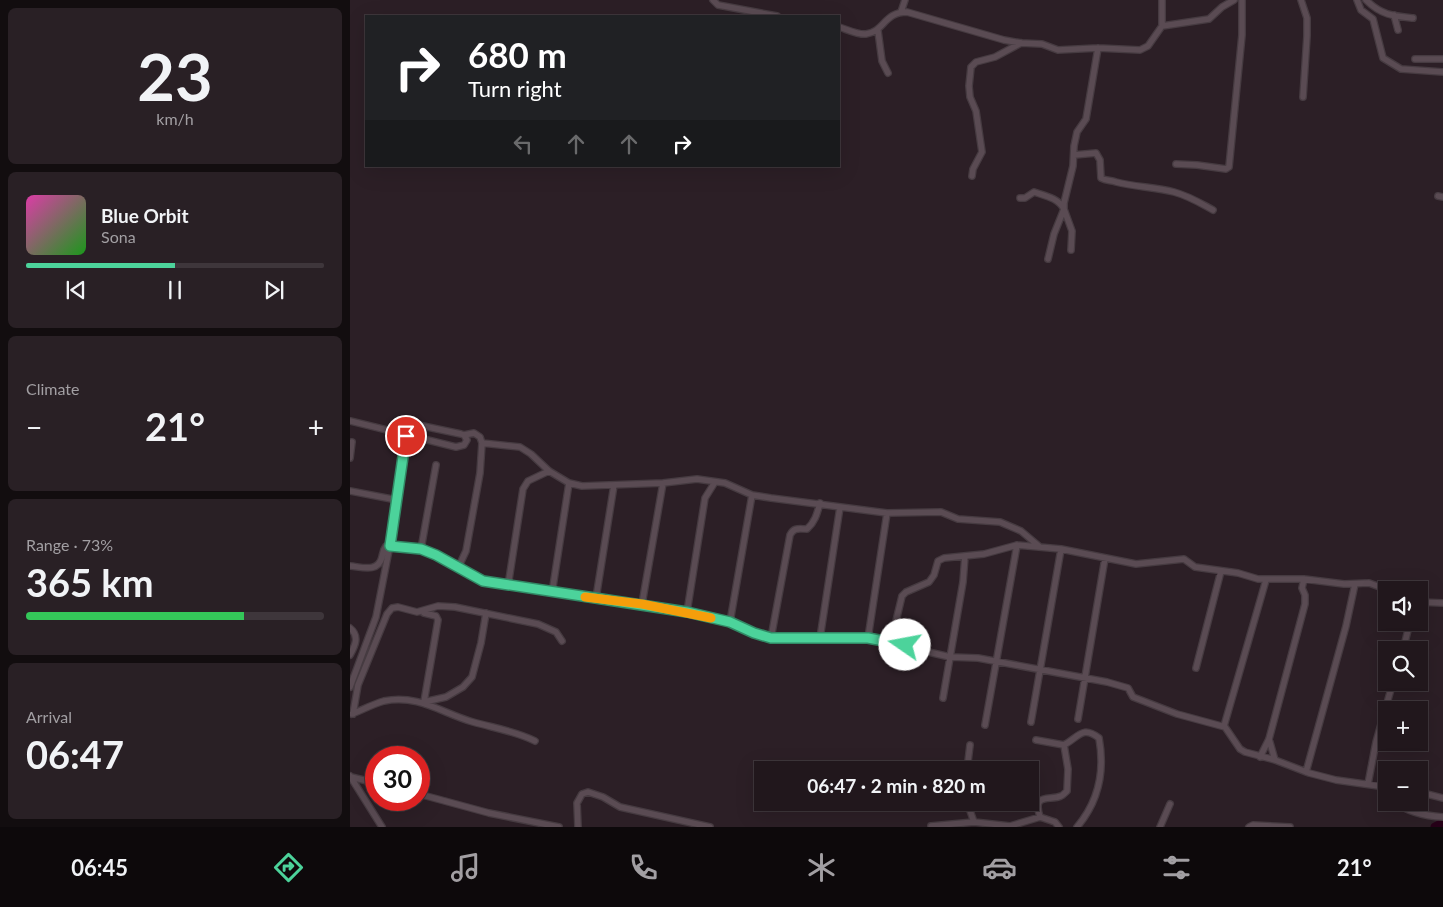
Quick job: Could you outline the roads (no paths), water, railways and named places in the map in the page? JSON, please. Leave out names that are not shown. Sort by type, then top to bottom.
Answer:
[{"type":"street","points":[[713,0],[718,5],[772,15]]},
{"type":"street","points":[[901,12],[905,0]]},
{"type":"street","points":[[840,27],[864,35],[878,31],[888,18],[901,12],[912,13],[1004,40],[1042,44],[1063,50],[1098,48],[1140,50],[1145,49],[1162,26],[1162,0]]},
{"type":"street","points":[[1162,26],[1210,19],[1222,7],[1234,0]]},
{"type":"street","points":[[1176,164],[1230,167],[1242,34],[1242,0]]},
{"type":"street","points":[[1301,0],[1305,9],[1307,27],[1303,97]]},
{"type":"street","points":[[1357,0],[1359,8],[1373,19],[1383,58],[1401,69],[1443,72]]},
{"type":"street","points":[[1366,0],[1376,10],[1414,18]]},
{"type":"street","points":[[1394,15],[1398,30]]},
{"type":"street","points":[[878,31],[882,61],[888,73]]},
{"type":"street","points":[[972,176],[973,169],[982,152],[976,111],[970,96],[971,67],[976,62],[995,56],[1020,43]]},
{"type":"street","points":[[1048,259],[1054,234],[1064,209],[1074,155],[1076,132],[1086,119],[1098,48]]},
{"type":"street","points":[[1416,59],[1443,59]]},
{"type":"street","points":[[1074,155],[1096,153],[1100,160],[1101,178],[1106,181],[1173,192],[1199,201],[1213,210]]},
{"type":"street","points":[[1020,198],[1025,198],[1034,192],[1061,203],[1072,231],[1071,250]]},
{"type":"street","points":[[350,421],[456,447],[464,445],[467,440],[464,435]]},
{"type":"street","points":[[404,422],[464,435],[474,433],[480,437],[482,442],[480,473],[466,551],[458,568]]},
{"type":"street","points":[[350,687],[376,617],[390,546],[406,436]]},
{"type":"street","points":[[350,458],[352,442]]},
{"type":"street","points":[[482,442],[520,448],[531,454],[549,471],[569,483],[582,486],[663,483],[696,479],[725,483],[752,495],[887,513],[941,512],[958,519],[1000,522],[1021,531],[1040,547]]},
{"type":"street","points":[[421,549],[436,465]]},
{"type":"street","points":[[508,586],[523,488],[528,480],[549,471]]},
{"type":"street","points":[[687,612],[705,498],[714,482]]},
{"type":"street","points":[[552,593],[569,483]]},
{"type":"street","points":[[642,604],[663,483]]},
{"type":"street","points":[[596,598],[614,485]]},
{"type":"street","points":[[350,491],[397,500]]},
{"type":"street","points":[[730,622],[752,495]]},
{"type":"street","points":[[771,638],[790,535],[796,529],[807,529],[811,525],[818,514],[820,504]]},
{"type":"street","points":[[820,638],[840,507]]},
{"type":"street","points":[[868,638],[887,513]]},
{"type":"street","points":[[985,725],[1017,545]]},
{"type":"street","points":[[905,645],[895,625],[902,596],[906,592],[929,582],[934,575],[938,561],[944,558],[984,554],[1017,545],[1061,549],[1136,564],[1184,559],[1195,567],[1238,573],[1266,580],[1304,580],[1344,584],[1369,583],[1378,586]]},
{"type":"street","points":[[350,566],[378,567],[384,547],[421,549],[436,555],[483,581],[687,612],[730,622],[754,633],[771,638],[868,638],[905,645],[950,657],[978,658],[1084,678],[1128,688],[1134,696],[1151,704],[1177,714],[1224,726],[1229,730],[1240,749],[1245,752],[1336,780],[1378,786]]},
{"type":"street","points":[[1031,722],[1061,549]]},
{"type":"street","points":[[943,698],[965,556]]},
{"type":"street","points":[[1078,719],[1106,558]]},
{"type":"street","points":[[1196,668],[1220,571]]},
{"type":"street","points":[[1224,726],[1266,580]]},
{"type":"street","points":[[1260,757],[1269,738],[1305,604],[1305,595],[1302,588],[1304,580]]},
{"type":"street","points":[[1306,772],[1346,626],[1355,584]]},
{"type":"street","points":[[1428,602],[1443,603]]},
{"type":"street","points":[[422,612],[438,606],[486,612],[546,627],[556,632],[562,641]]},
{"type":"street","points":[[352,714],[358,685],[387,614],[389,610],[398,608],[432,614],[438,620],[424,702]]},
{"type":"street","points":[[352,714],[382,702],[393,700],[424,702],[446,697],[463,687],[472,677],[481,643],[486,612]]},
{"type":"street","points":[[350,628],[354,631],[356,640],[350,655]]},
{"type":"street","points":[[1368,784],[1376,742],[1390,691]]},
{"type":"street","points":[[424,702],[470,721],[523,735],[535,741]]},
{"type":"street","points":[[1064,745],[1077,734],[1084,732],[1092,733],[1099,738],[1101,748],[1101,776],[1096,797],[1077,827]]},
{"type":"street","points":[[1269,738],[1275,760]]},
{"type":"street","points":[[1036,740],[1064,745]]},
{"type":"street","points":[[1040,817],[1038,811],[1041,800],[1046,797],[1061,796],[1067,791],[1068,769],[1064,745]]},
{"type":"street","points":[[968,761],[970,746]]},
{"type":"street","points":[[350,776],[365,780]]},
{"type":"street","points":[[350,776],[382,827]]},
{"type":"street","points":[[578,827],[577,803],[582,794],[588,792],[603,797],[620,807],[710,827]]},
{"type":"street","points":[[1428,794],[1443,798]]},
{"type":"street","points":[[430,797],[489,813],[559,827]]},
{"type":"street","points":[[1160,827],[1170,804]]},
{"type":"street","points":[[970,811],[974,822]]},
{"type":"street","points":[[1412,811],[1423,815],[1443,817]]},
{"type":"street","points":[[931,826],[974,822],[1010,826],[1040,817],[1055,822],[1059,827]]},
{"type":"street","points":[[1249,827],[1253,825],[1290,827]]},
{"type":"waterway","points":[[1435,827],[1443,823]]}]
